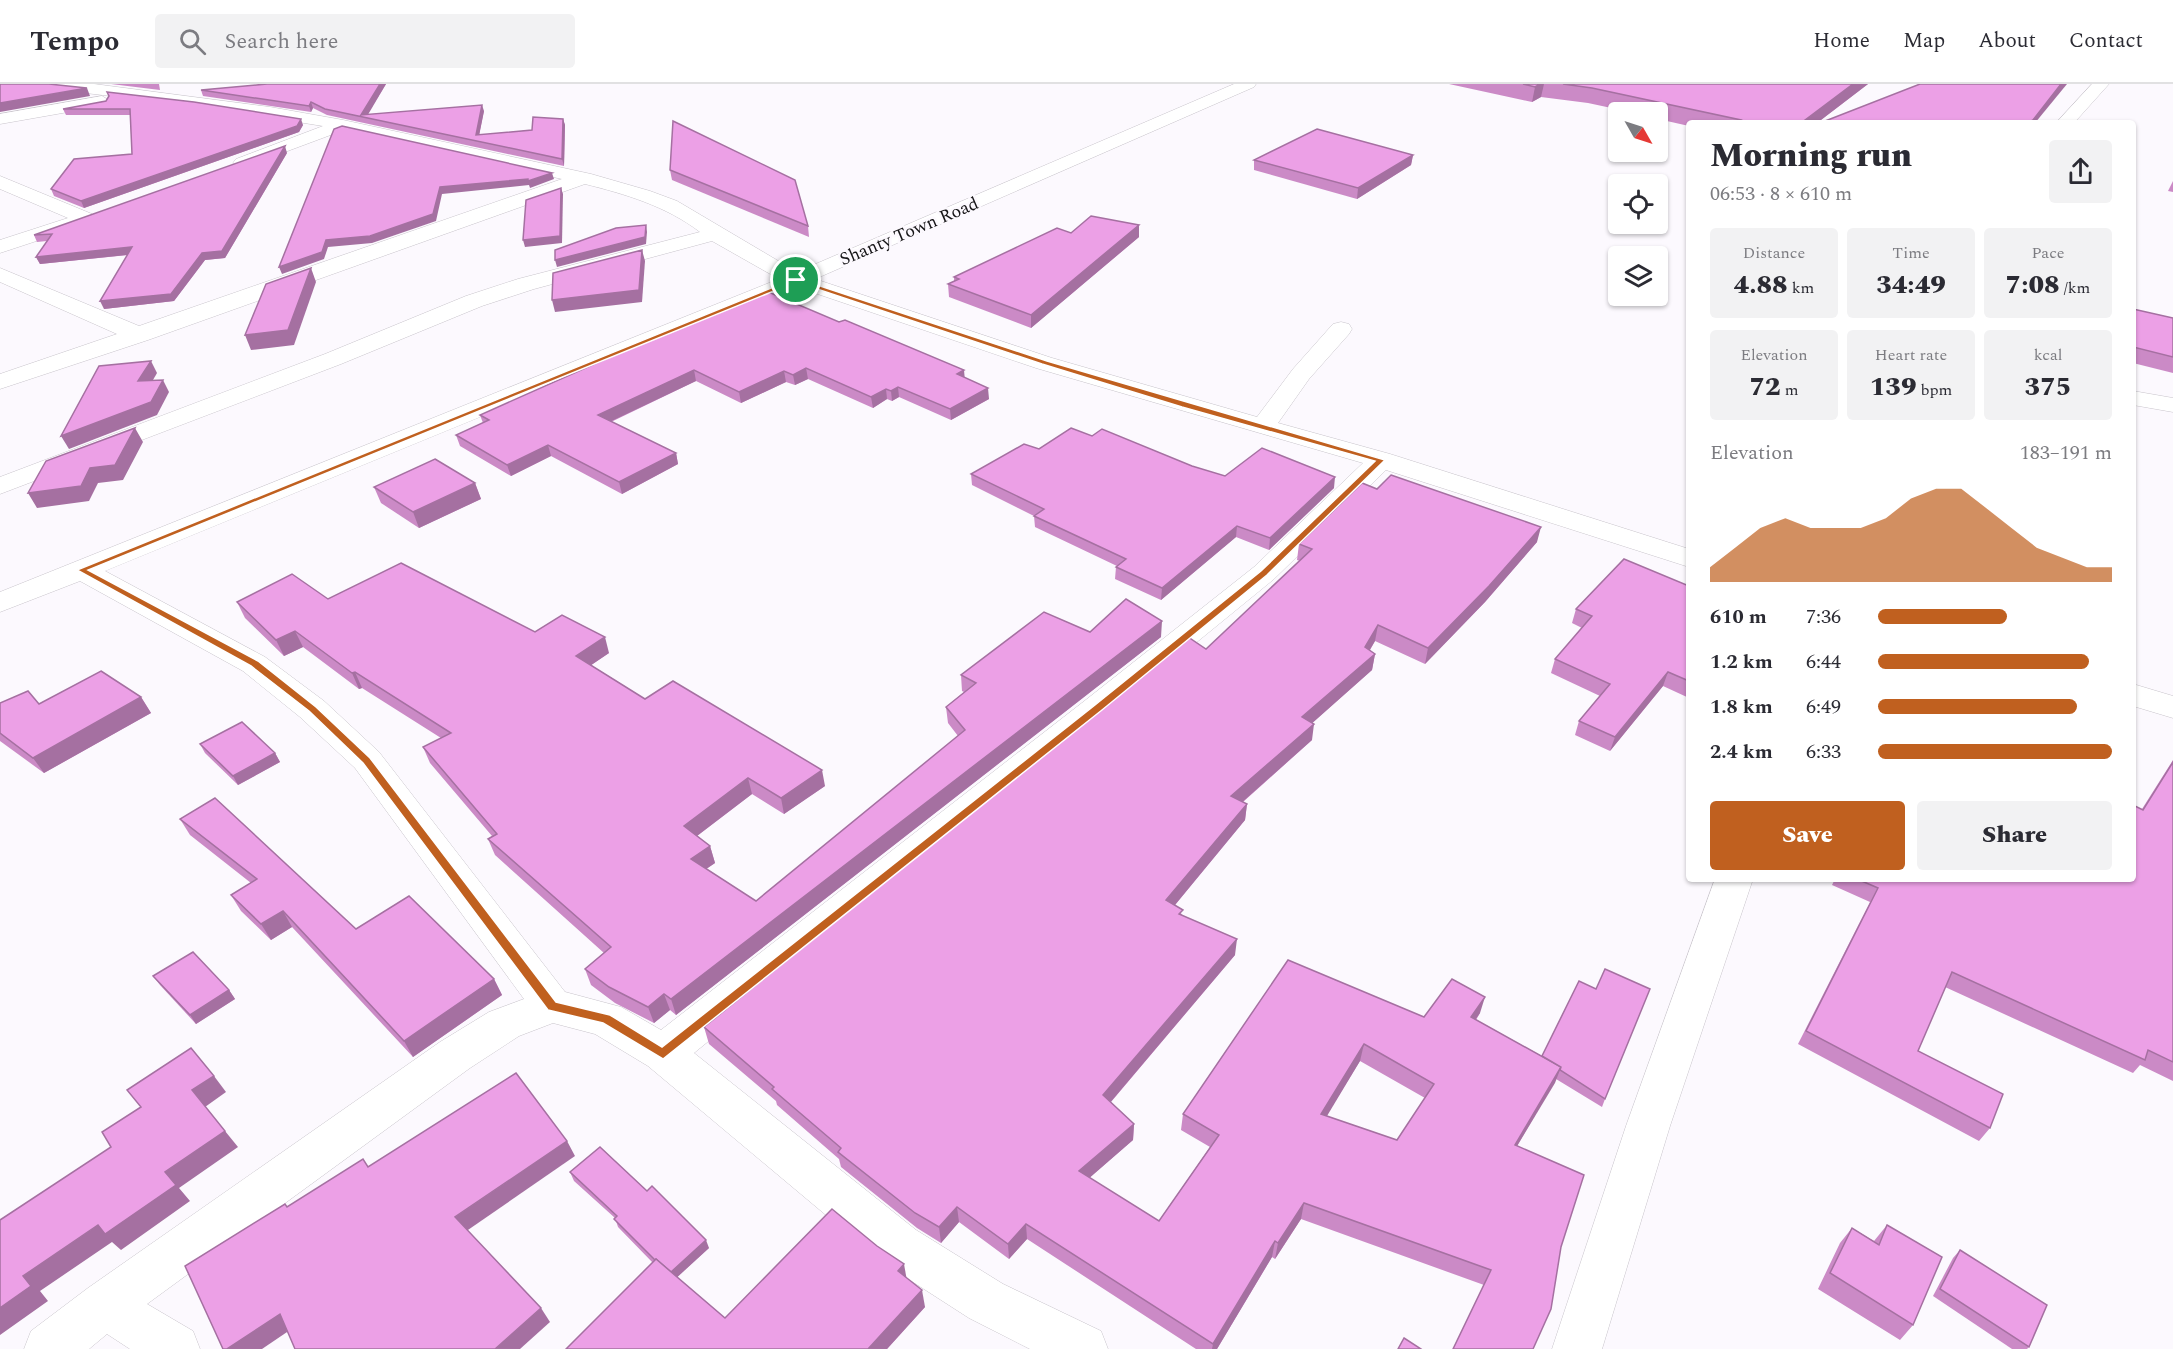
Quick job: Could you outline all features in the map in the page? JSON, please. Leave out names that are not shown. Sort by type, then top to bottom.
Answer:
[{"type":"street","points":[[51,84],[143,94],[343,125],[630,192],[670,206],[703,223],[715,234],[796,280],[1044,363],[1381,460],[1686,557]]},
{"type":"street","name":"Shanty Town Road","points":[[0,603],[796,280],[1248,84]]},
{"type":"street","points":[[2068,120],[2101,84]]},
{"type":"street","points":[[0,119],[143,94]]},
{"type":"street","points":[[229,168],[343,125]]},
{"type":"street","points":[[0,382],[581,179]]},
{"type":"street","points":[[0,182],[85,218]]},
{"type":"street","points":[[0,248],[108,211]]},
{"type":"street","points":[[0,486],[333,359],[474,301],[526,284],[715,234]]},
{"type":"street","points":[[0,274],[76,309],[140,334]]},
{"type":"street","points":[[1263,427],[1301,374],[1341,329]]},
{"type":"street","points":[[2136,399],[2173,405]]},
{"type":"street","points":[[663,1053],[1264,573],[1381,460]]},
{"type":"street","points":[[81,570],[254,664],[312,709],[367,760],[552,1006]]},
{"type":"street","points":[[2136,696],[2173,707]]},
{"type":"street","points":[[1577,1349],[1648,1126],[1733,882]]},
{"type":"street","points":[[49,1349],[105,1305],[455,1055],[504,1024],[552,1006],[606,1019],[663,1053],[899,1246],[986,1301],[1083,1349]]},
{"type":"street","points":[[105,1305],[175,1349]]},
{"type":"building","points":[[0,84],[49,84],[87,88],[0,103]]},
{"type":"building","points":[[267,84],[380,84],[361,115],[482,105],[476,135],[532,130],[533,117],[563,119],[562,159],[325,109],[311,102],[309,106],[201,90]]},
{"type":"building","points":[[1523,84],[1540,84],[1535,87]]},
{"type":"building","points":[[1563,84],[1853,84],[1805,120],[1741,120],[1668,104],[1668,102],[1657,102]]},
{"type":"building","points":[[1920,84],[2061,84],[2033,120],[1828,120]]},
{"type":"building","points":[[107,92],[194,102],[301,119],[297,126],[81,201],[51,189],[74,159],[132,154],[130,109],[63,109],[106,101],[109,96]]},
{"type":"building","points":[[673,121],[795,180],[808,226],[670,170]]},
{"type":"building","points":[[342,126],[552,173],[528,181],[528,179],[440,187],[433,214],[370,236],[326,240],[322,252],[279,267],[334,129]]},
{"type":"building","points":[[1317,129],[1413,155],[1358,188],[1254,160]]},
{"type":"building","points":[[285,146],[222,251],[202,253],[171,294],[100,301],[132,247],[36,257],[52,234],[34,235]]},
{"type":"building","points":[[561,188],[560,236],[523,240],[526,200]]},
{"type":"building","points":[[1091,216],[1139,225],[1031,315],[948,284],[959,279],[954,277],[1057,228],[1071,233]]},
{"type":"building","points":[[646,225],[645,237],[555,260],[555,250],[616,228]]},
{"type":"building","points":[[642,250],[639,290],[552,300],[553,273]]},
{"type":"building","points":[[311,268],[288,330],[245,335],[266,284]]},
{"type":"building","points":[[766,291],[839,322],[845,320],[964,370],[957,374],[988,388],[950,409],[898,387],[891,391],[886,389],[871,397],[806,368],[793,375],[784,371],[739,392],[694,370],[598,415],[676,453],[619,482],[548,445],[507,465],[456,435],[489,420],[480,415],[671,330]]},
{"type":"building","points":[[2136,310],[2173,318],[2173,357],[2136,348]]},
{"type":"building","points":[[151,361],[138,381],[163,380],[151,402],[61,436],[99,366]]},
{"type":"building","points":[[135,428],[115,465],[90,468],[81,486],[28,493],[46,461]]},
{"type":"building","points":[[1071,428],[1092,436],[1102,429],[1192,466],[1225,476],[1262,448],[1335,477],[1270,538],[1237,526],[1162,588],[1116,567],[1126,559],[1034,516],[1044,509],[971,474],[1024,444],[1039,449]]},
{"type":"building","points":[[435,459],[475,483],[413,512],[374,487]]},
{"type":"building","points":[[1391,475],[1541,527],[1489,586],[1428,648],[1378,625],[1365,647],[1375,654],[1302,717],[1314,724],[1231,796],[1247,804],[1166,900],[1183,910],[1179,914],[1237,939],[1103,1095],[1134,1124],[1079,1171],[1159,1221],[1219,1135],[1183,1114],[1288,960],[1424,1017],[1452,979],[1485,997],[1471,1017],[1561,1067],[1515,1145],[1584,1175],[1561,1247],[1551,1309],[1533,1349],[1453,1349],[1491,1270],[1304,1203],[1278,1243],[1275,1241],[1213,1344],[1026,1224],[1008,1244],[957,1207],[939,1227],[915,1213],[838,1152],[841,1148],[704,1027],[1188,637],[1206,649],[1312,549],[1299,544],[1362,483],[1377,489]],"holes":[[[1364,1044],[1434,1084],[1397,1140],[1321,1114]]]},
{"type":"building","points":[[1624,559],[1686,585],[1686,680],[1668,672],[1615,737],[1579,721],[1610,684],[1555,659],[1592,616],[1576,609]]},
{"type":"building","points":[[401,563],[535,632],[562,615],[605,637],[576,656],[645,699],[673,681],[822,770],[781,798],[748,778],[684,826],[710,846],[691,859],[756,901],[965,730],[946,707],[976,683],[961,675],[1044,612],[1090,632],[1126,599],[1162,621],[671,999],[664,994],[648,1007],[609,987],[585,969],[611,947],[488,839],[497,834],[423,747],[451,733],[355,672],[352,673],[295,631],[276,640],[237,602],[292,574],[328,599]]},
{"type":"building","points":[[101,671],[141,697],[33,758],[0,733],[0,703],[28,691],[39,704]]},
{"type":"building","points":[[242,722],[275,753],[233,776],[200,744]]},
{"type":"building","points":[[2173,762],[2173,1062],[2148,1050],[2145,1060],[1952,972],[1918,1051],[2003,1094],[1990,1128],[1806,1031],[1878,888],[1864,882],[2136,882],[2136,806],[2143,810]]},
{"type":"building","points":[[215,798],[356,929],[409,896],[494,979],[404,1041],[283,911],[261,924],[231,895],[257,879],[180,819]]},
{"type":"building","points":[[193,952],[229,990],[190,1015],[153,976]]},
{"type":"building","points":[[1605,969],[1650,989],[1605,1099],[1542,1056],[1579,981],[1596,989]]},
{"type":"building","points":[[191,1048],[214,1076],[192,1090],[225,1131],[165,1172],[176,1185],[105,1234],[98,1225],[23,1276],[31,1286],[0,1308],[0,1220],[111,1147],[102,1132],[141,1107],[127,1090]]},
{"type":"building","points":[[516,1073],[567,1141],[455,1217],[541,1308],[495,1349],[295,1349],[280,1314],[227,1349],[223,1349],[185,1266],[285,1204],[287,1207],[363,1159],[368,1167]]},
{"type":"building","points":[[600,1147],[647,1191],[652,1186],[706,1240],[671,1272],[655,1260],[614,1219],[617,1216],[570,1172]]},
{"type":"building","points":[[832,1209],[877,1246],[904,1264],[898,1271],[922,1290],[868,1349],[566,1349],[656,1259],[725,1318]]},
{"type":"building","points":[[1887,1225],[1942,1257],[1913,1325],[1830,1273],[1852,1228],[1879,1245]]},
{"type":"building","points":[[1960,1250],[2047,1305],[2029,1347],[1940,1289]]},
{"type":"building","points":[[1404,1338],[1421,1349],[1398,1349]]},
{"type":"route","points":[[796,280],[1044,363],[1381,460],[1264,573],[663,1053],[606,1019],[552,1006],[367,760],[312,709],[254,664],[81,570],[796,280]]}]
